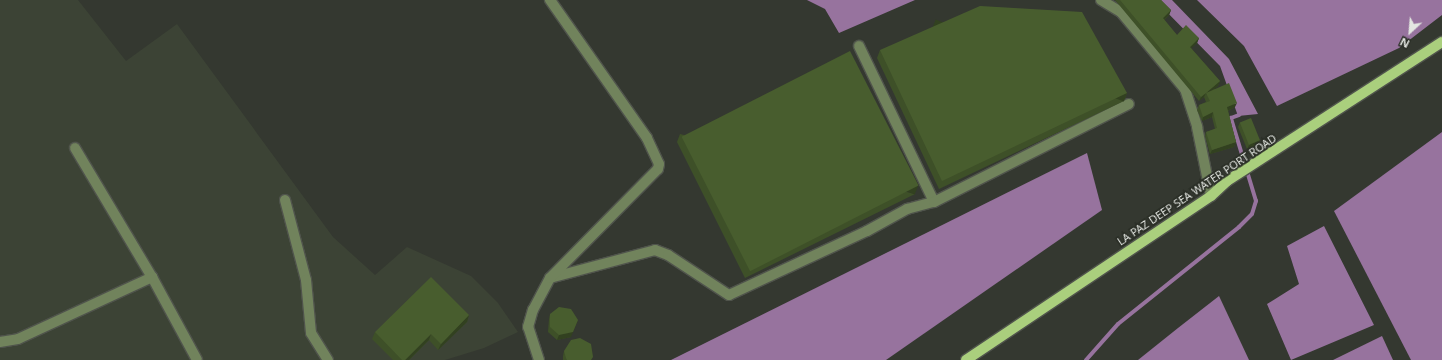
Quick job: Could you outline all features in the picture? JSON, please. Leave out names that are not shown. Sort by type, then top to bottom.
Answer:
[{"type":"main road","name":"LA PAZ DEEP SEA WATER PORT ROAD","points":[[966,360],[1211,196],[1227,181],[1442,42]]},
{"type":"street","points":[[539,360],[528,327],[533,310],[550,278],[658,169],[659,164],[647,138],[550,0]]},
{"type":"street","points":[[1101,0],[1121,12],[1185,89],[1197,127],[1211,196]]},
{"type":"street","points":[[859,46],[934,202]]},
{"type":"street","points":[[550,278],[655,250],[668,255],[729,296],[867,231],[908,209],[934,202],[1129,104]]},
{"type":"street","points":[[75,148],[152,278],[197,360]]},
{"type":"street","points":[[285,200],[306,280],[311,333],[328,360]]},
{"type":"street","points":[[0,342],[18,339],[152,278]]},
{"type":"shaded area","points":[[0,0],[78,0],[126,61],[177,24],[333,237],[375,275],[407,247],[471,276],[498,303],[518,332],[484,348],[445,360],[0,360]]},
{"type":"shaded area","points":[[807,0],[915,0],[839,33],[825,9]]},
{"type":"shaded area","points":[[1155,0],[1172,0],[1229,59],[1258,114],[1238,116],[1220,66]]},
{"type":"shaded area","points":[[1197,0],[1442,0],[1442,15],[1399,48],[1277,106],[1244,46]]},
{"type":"shaded area","points":[[1442,132],[1442,360],[1411,360],[1334,211]]},
{"type":"shaded area","points":[[1087,153],[1102,210],[886,360],[671,360]]},
{"type":"shaded area","points":[[1324,226],[1374,325],[1291,360],[1267,304],[1299,284],[1287,246]]},
{"type":"shaded area","points":[[1219,296],[1249,360],[1138,360],[1178,328]]},
{"type":"shaded area","points":[[1382,336],[1393,360],[1333,360]]},
{"type":"building","points":[[1120,0],[1161,0],[1171,10],[1163,18],[1177,35],[1186,25],[1199,38],[1190,47],[1220,81],[1201,97]]},
{"type":"building","points":[[980,6],[1082,12],[1127,93],[942,181],[880,50]]},
{"type":"building","points":[[850,51],[919,186],[750,271],[682,137]]},
{"type":"building","points":[[1229,83],[1237,103],[1227,107],[1236,142],[1212,150],[1206,132],[1217,128],[1213,112],[1203,117],[1199,105],[1210,101],[1206,93]]},
{"type":"building","points":[[1251,118],[1260,140],[1249,145],[1240,122]]},
{"type":"building","points":[[431,277],[469,315],[441,344],[431,334],[405,360],[402,360],[375,332]]},
{"type":"building","points":[[559,307],[571,309],[578,320],[573,332],[559,335],[550,327],[550,314]]},
{"type":"building","points":[[580,338],[591,344],[593,357],[591,360],[567,360],[564,351],[571,340]]},
{"type":"waterway","points":[[1086,360],[1118,324],[1239,227],[1252,214],[1256,201],[1231,118],[1239,115]]}]
